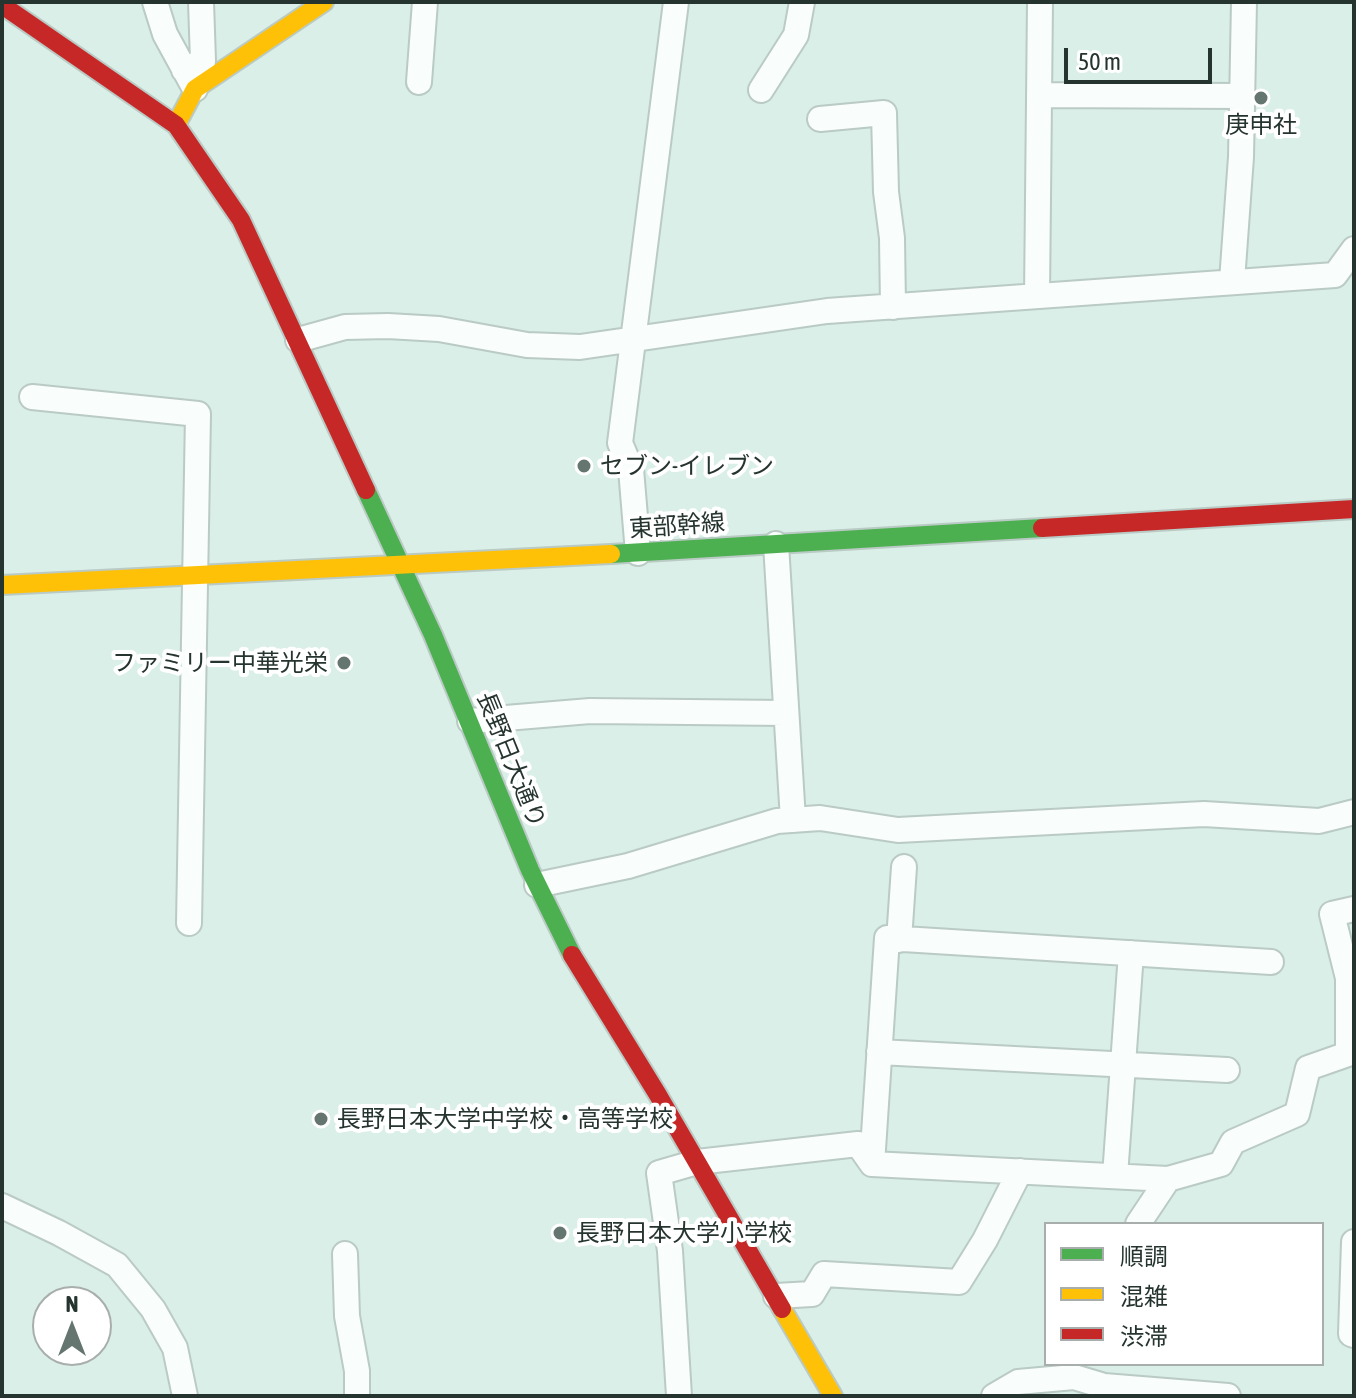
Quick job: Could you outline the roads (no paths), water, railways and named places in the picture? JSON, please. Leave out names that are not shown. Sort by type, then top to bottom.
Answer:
[{"type":"street","points":[[155,2],[165,34],[189,80]]},
{"type":"street","points":[[2,5],[176,125],[189,80],[203,61],[201,2]]},
{"type":"street","points":[[189,80],[324,2]]},
{"type":"street","points":[[419,82],[425,2]]},
{"type":"street","points":[[638,553],[631,469],[620,443],[676,2]]},
{"type":"street","points":[[761,90],[796,35],[802,2]]},
{"type":"street","points":[[1037,296],[1040,2]]},
{"type":"street","points":[[1232,281],[1241,157],[1244,2]]},
{"type":"street","points":[[1039,95],[1241,96]]},
{"type":"street","points":[[820,119],[884,113],[886,192],[893,254],[893,307]]},
{"type":"street","name":"長野日大通り","points":[[176,125],[241,220],[470,721],[537,885],[590,988],[623,1037],[833,1396]]},
{"type":"street","points":[[298,340],[345,327],[388,326],[439,329],[527,345],[580,347],[827,311],[1335,275],[1354,249]]},
{"type":"street","points":[[32,397],[198,414],[189,923]]},
{"type":"street","name":"東部幹線","points":[[2,585],[638,553],[1354,509]]},
{"type":"street","points":[[776,544],[793,820]]},
{"type":"street","points":[[470,721],[590,711],[786,713]]},
{"type":"street","points":[[537,885],[628,866],[777,821],[820,818],[898,830],[1204,814],[1319,821],[1354,812]]},
{"type":"street","points":[[899,940],[904,867]]},
{"type":"street","points":[[872,1164],[1168,1179],[1221,1164],[1233,1142],[1297,1114],[1308,1068],[1348,1054],[1348,978],[1332,914],[1354,909]]},
{"type":"street","points":[[872,1164],[887,938],[1271,962]]},
{"type":"street","points":[[1115,1176],[1131,953]]},
{"type":"street","points":[[879,1052],[1227,1070]]},
{"type":"street","points":[[679,1396],[670,1251],[659,1173],[697,1162],[858,1144],[872,1164]]},
{"type":"street","points":[[776,1296],[812,1294],[824,1274],[959,1282],[985,1240],[1020,1171]]},
{"type":"street","points":[[1139,1222],[1168,1179]]},
{"type":"street","points":[[2,1206],[117,1265],[153,1309],[175,1348],[185,1396]]},
{"type":"street","points":[[1354,1242],[1351,1334],[1354,1335]]},
{"type":"street","points":[[345,1254],[347,1316],[357,1371],[357,1396]]},
{"type":"street","points":[[994,1396],[1018,1382],[1105,1375],[1228,1396]]},
{"type":"place","name":"庚申社","points":[[1261,98]]},
{"type":"place","name":"セブン-イレブン","points":[[584,466]]},
{"type":"place","name":"ファミリー中華光栄","points":[[344,663]]},
{"type":"place","name":"長野日本大学中学校・高等学校","points":[[321,1119]]},
{"type":"place","name":"長野日本大学小学校","points":[[560,1233]]}]
